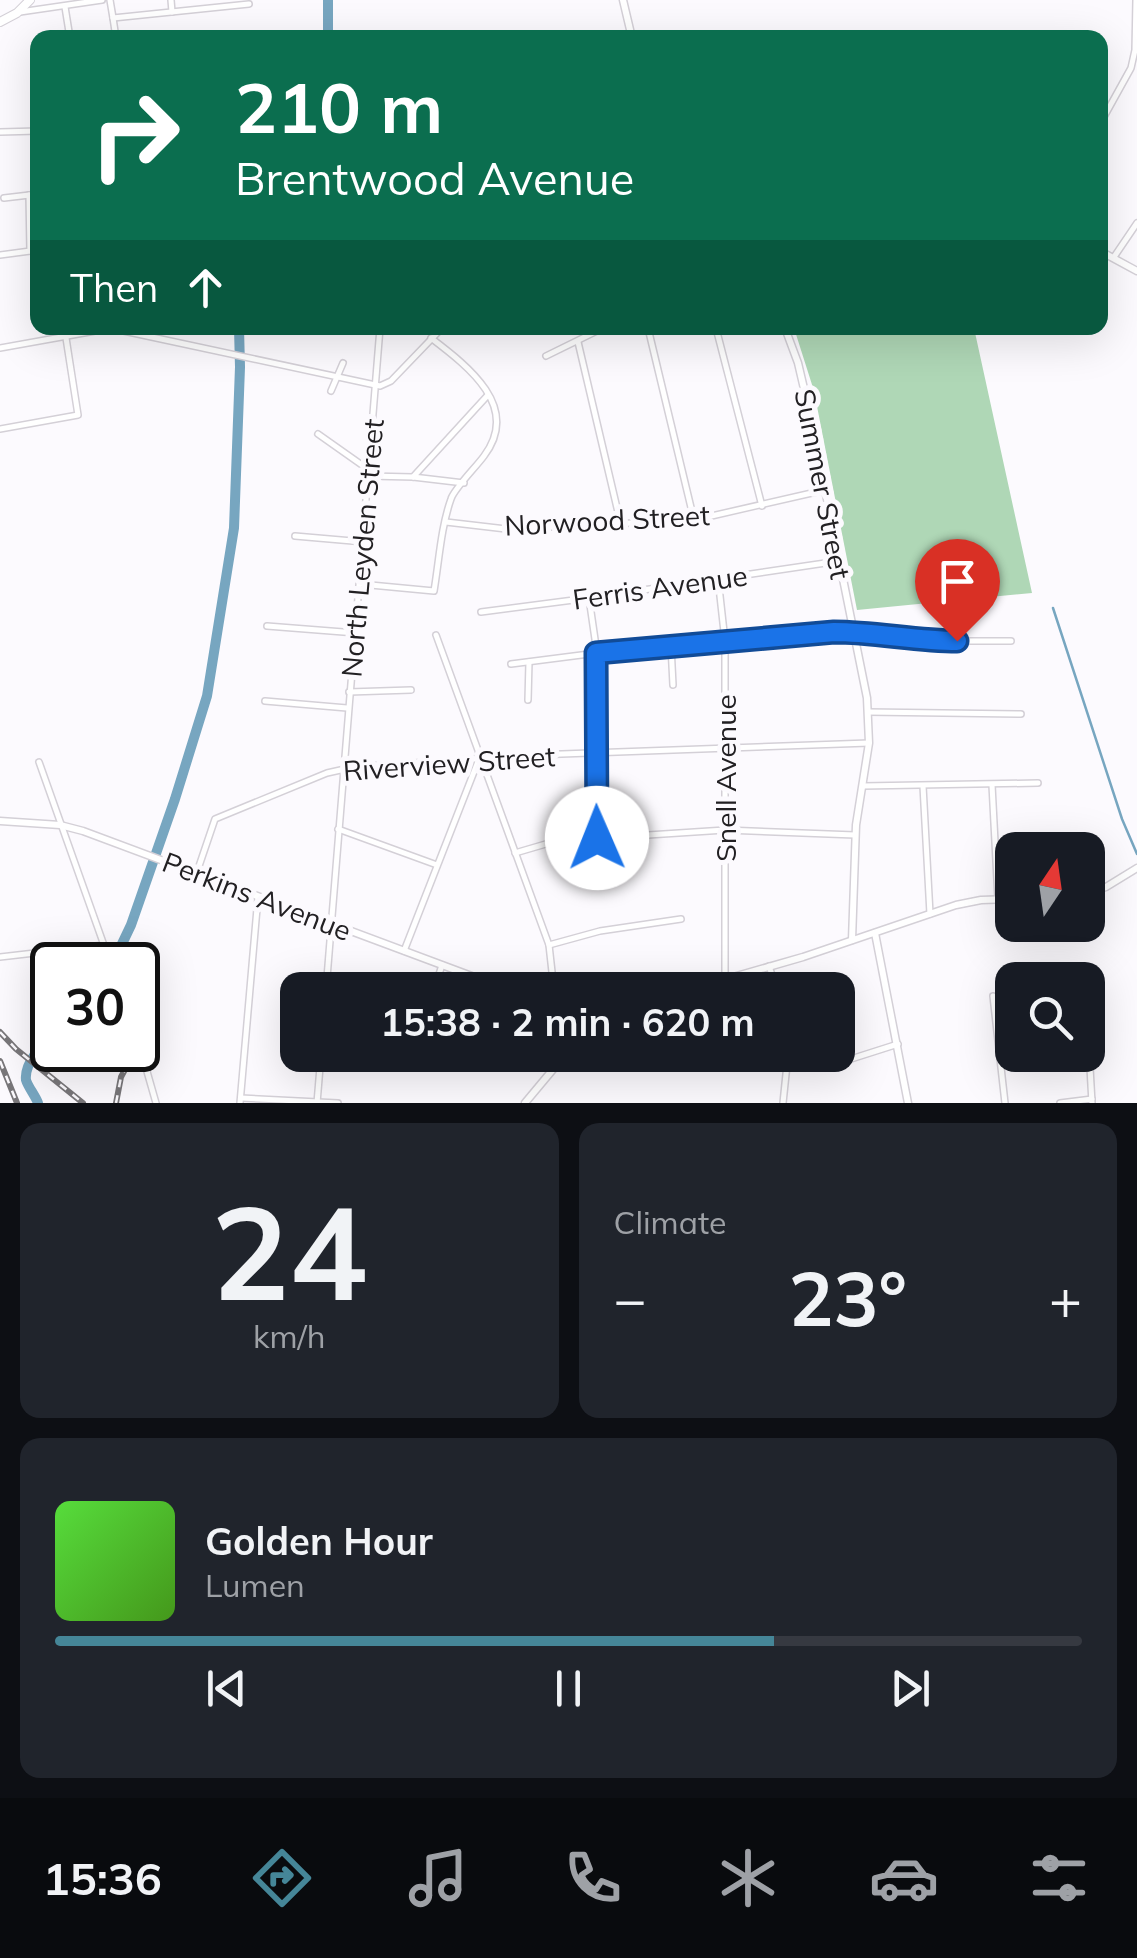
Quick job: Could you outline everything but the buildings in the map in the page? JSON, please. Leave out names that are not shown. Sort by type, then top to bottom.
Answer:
[{"type":"main road","points":[[0,22],[30,0]]},
{"type":"street","points":[[17,12],[102,0]]},
{"type":"street","points":[[110,0],[115,30]]},
{"type":"street","points":[[171,0],[172,12]]},
{"type":"street","points":[[623,0],[630,30]]},
{"type":"street","points":[[1108,110],[1131,68],[1136,0]]},
{"type":"street","points":[[113,18],[249,4]]},
{"type":"street","points":[[65,7],[69,30]]},
{"type":"street","points":[[0,132],[30,130]]},
{"type":"street","points":[[4,198],[29,196],[30,207]]},
{"type":"street","points":[[1114,257],[1137,223]]},
{"type":"street","points":[[0,255],[30,251]]},
{"type":"street","points":[[1108,254],[1137,271]]},
{"type":"street","points":[[0,348],[77,335]]},
{"type":"street","points":[[147,335],[383,386],[435,335]]},
{"type":"street","name":"North Leyden Street","points":[[327,972],[380,335]]},
{"type":"street","points":[[546,356],[590,335]]},
{"type":"street","points":[[650,335],[694,520]]},
{"type":"street","points":[[718,335],[762,506]]},
{"type":"street","name":"Summer Street","points":[[787,335],[801,374],[868,712],[869,743],[856,834],[852,940]]},
{"type":"street","points":[[0,429],[78,414],[66,337]]},
{"type":"street","points":[[360,584],[434,591],[452,494],[488,451],[496,434],[497,414],[484,386],[432,338]]},
{"type":"street","points":[[578,342],[621,525]]},
{"type":"street","points":[[331,391],[343,363]]},
{"type":"street","points":[[413,477],[488,395]]},
{"type":"street","points":[[318,434],[369,473],[464,483]]},
{"type":"street","name":"Norwood Street","points":[[446,522],[506,529],[694,520],[825,490]]},
{"type":"street","points":[[295,536],[364,542]]},
{"type":"street","name":"Ferris Avenue","points":[[481,612],[839,561]]},
{"type":"street","name":"Snell Avenue","points":[[718,578],[725,642],[725,972]]},
{"type":"street","points":[[590,598],[596,653],[597,838]]},
{"type":"street","points":[[267,626],[356,633]]},
{"type":"street","points":[[511,664],[809,634],[854,632],[930,641],[1011,641]]},
{"type":"street","points":[[436,635],[549,945],[552,972]]},
{"type":"street","points":[[672,646],[673,685]]},
{"type":"street","points":[[528,700],[530,662]]},
{"type":"street","points":[[349,692],[411,690]]},
{"type":"street","points":[[265,701],[348,708]]},
{"type":"street","points":[[868,712],[1021,714]]},
{"type":"street","name":"Riverview Street","points":[[197,872],[215,820],[343,768],[479,758],[869,743]]},
{"type":"street","points":[[404,952],[479,758]]},
{"type":"street","points":[[39,762],[103,942]]},
{"type":"street","points":[[863,786],[1038,783]]},
{"type":"street","points":[[992,785],[995,842]]},
{"type":"street","points":[[923,786],[930,914]]},
{"type":"street","name":"Perkins Avenue","points":[[0,820],[60,825],[148,854],[461,972]]},
{"type":"street","points":[[338,830],[437,866]]},
{"type":"street","points":[[515,853],[556,841],[725,830],[856,834]]},
{"type":"street","points":[[1105,888],[1137,868]]},
{"type":"street","points":[[258,897],[241,1101],[338,1103]]},
{"type":"street","points":[[747,972],[956,905],[995,899]]},
{"type":"street","points":[[549,945],[600,930],[682,919]]},
{"type":"street","points":[[875,933],[908,1103]]},
{"type":"street","points":[[0,957],[30,954]]},
{"type":"street","points":[[440,972],[442,965]]},
{"type":"street","points":[[769,966],[771,972]]},
{"type":"street","points":[[993,996],[1005,1103]]},
{"type":"street","points":[[855,1058],[898,1044]]},
{"type":"street","points":[[147,1072],[156,1103]]},
{"type":"street","points":[[317,1102],[319,1072]]},
{"type":"street","points":[[526,1103],[551,1072]]},
{"type":"street","points":[[783,1103],[786,1072]]},
{"type":"street","points":[[1060,1103],[1092,1101],[1090,1072]]},
{"type":"green space","points":[[796,335],[976,335],[1032,593],[857,610],[814,391]]},
{"type":"waterway","points":[[328,0],[328,30]]},
{"type":"waterway","points":[[123,942],[175,799],[207,696],[234,528],[239,335]]},
{"type":"waterway","points":[[1053,608],[1137,854]]},
{"type":"waterway","points":[[30,1063],[27,1083],[38,1103]]},
{"type":"railway","points":[[0,1032],[83,1103]]},
{"type":"railway","points":[[0,1061],[17,1103]]},
{"type":"railway","points":[[116,1103],[124,1072]]},
{"type":"route","points":[[597,838],[596,653],[834,632],[957,641]]}]
